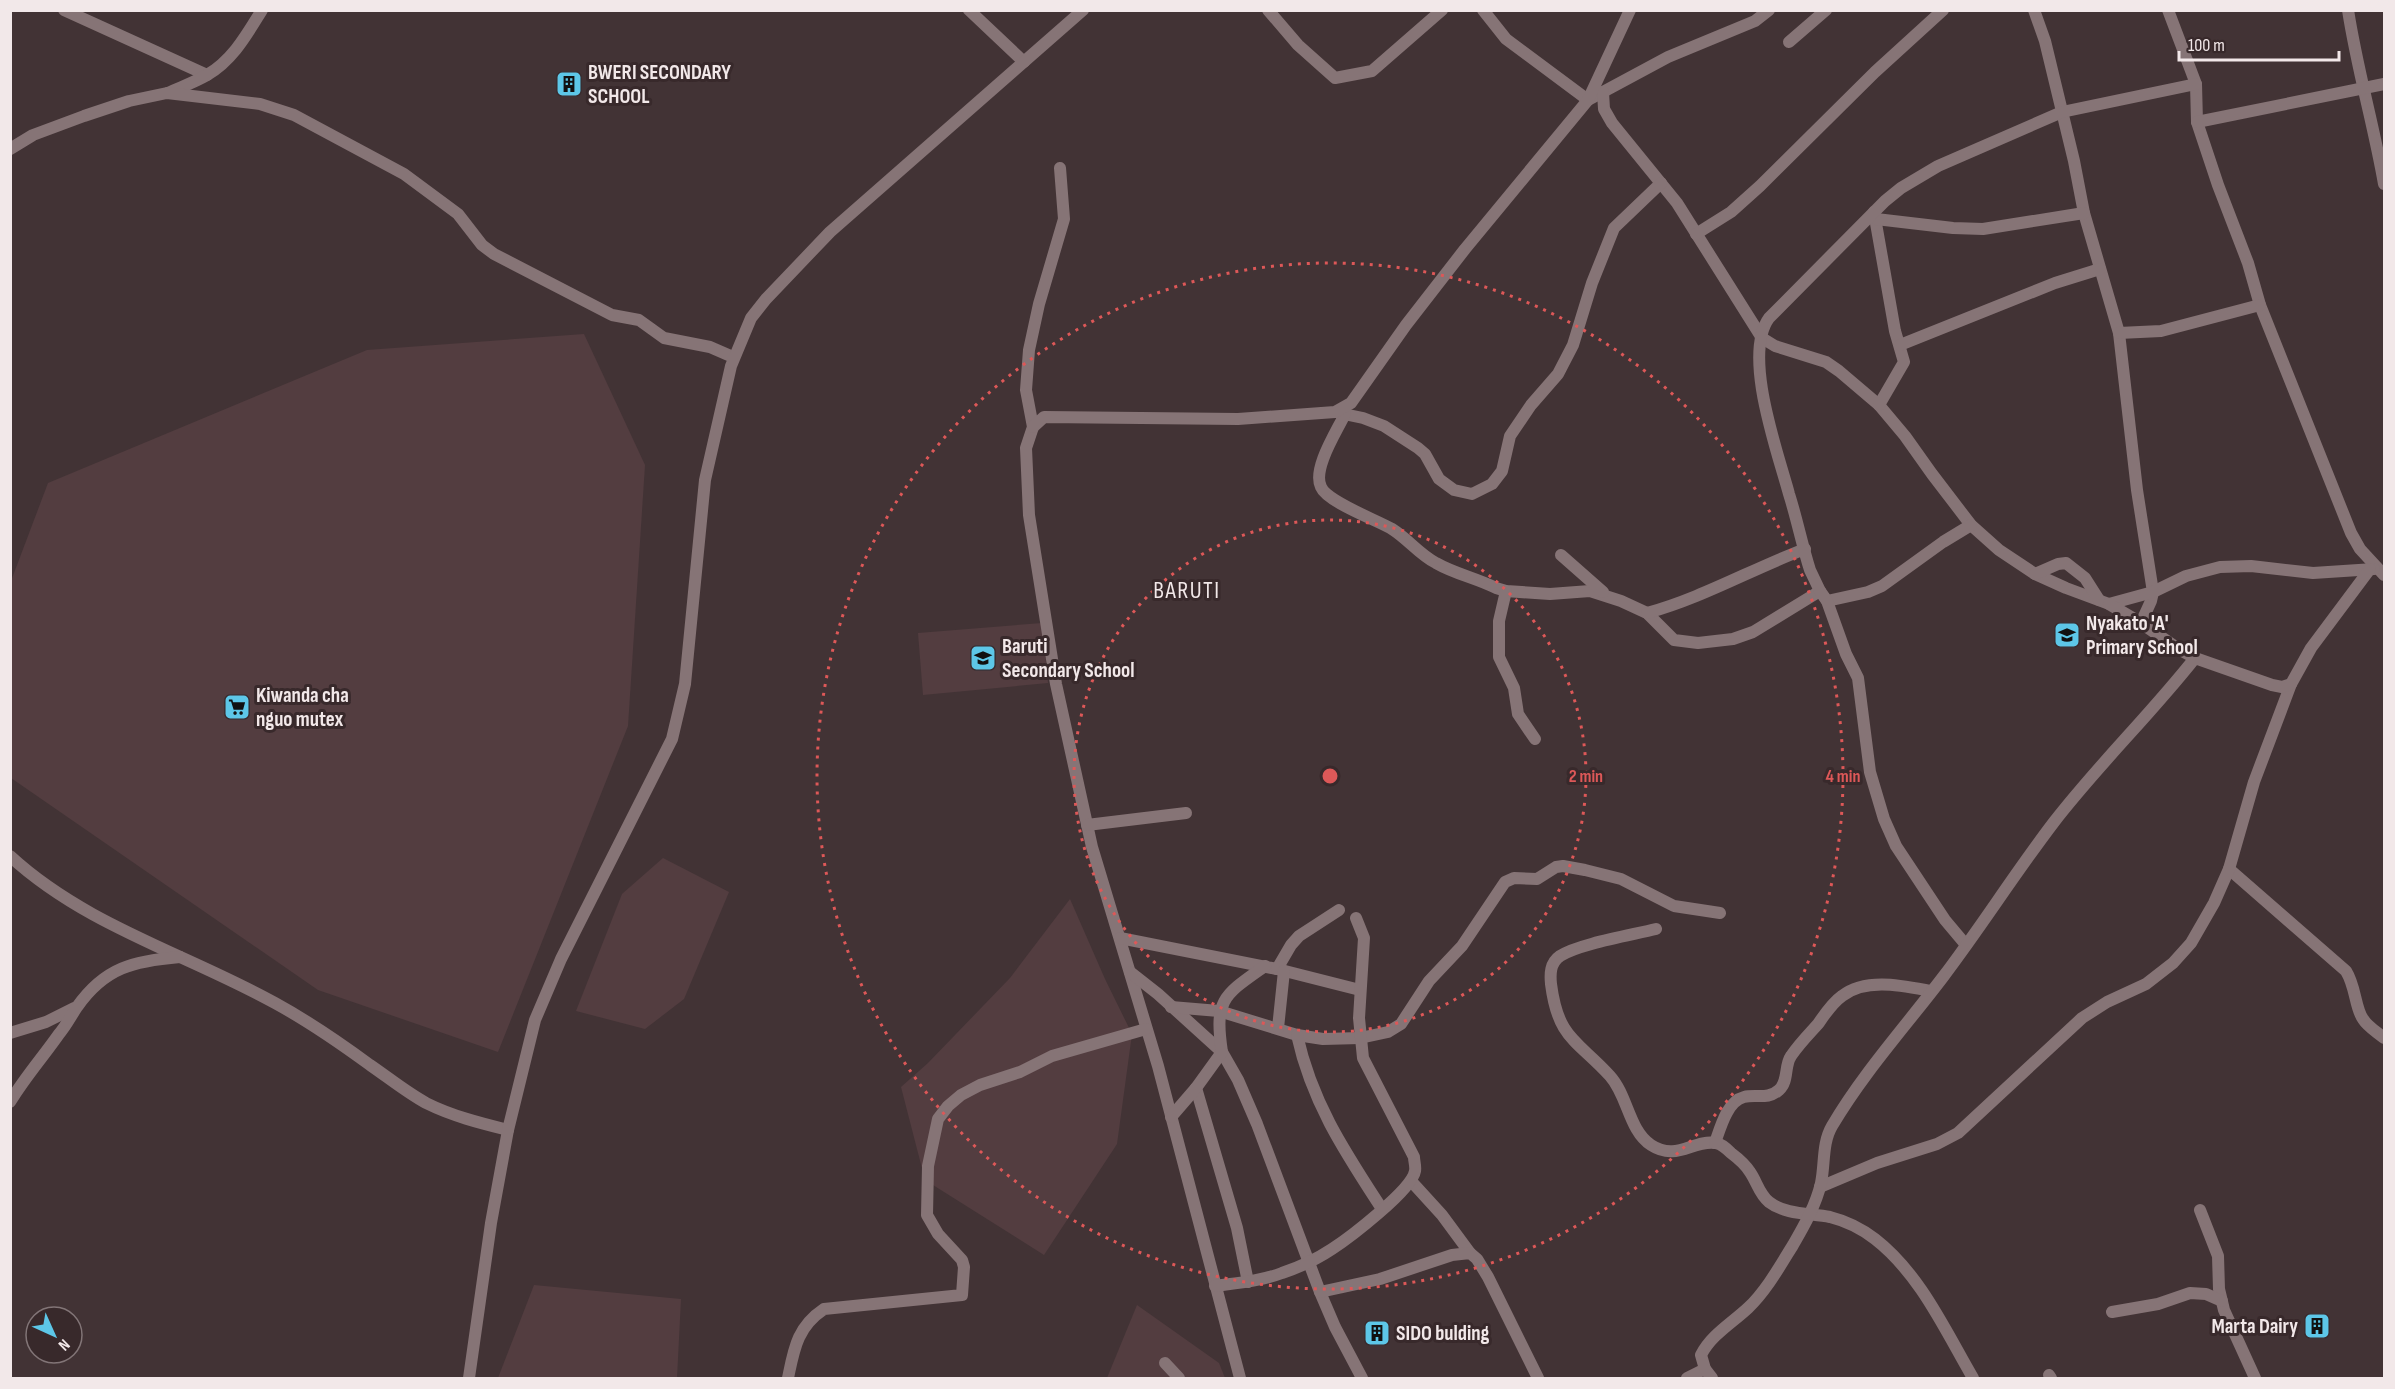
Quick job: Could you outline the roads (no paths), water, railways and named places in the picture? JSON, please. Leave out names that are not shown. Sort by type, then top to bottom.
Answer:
[{"type":"street","points":[[64,10],[207,75]]},
{"type":"street","points":[[10,149],[33,135],[129,101],[167,93],[207,75],[234,52],[262,10]]},
{"type":"street","points":[[969,10],[1024,62]]},
{"type":"street","points":[[469,1378],[491,1223],[508,1130],[535,1020],[561,959],[672,739],[685,684],[705,480],[734,357],[752,318],[766,298],[830,232],[1083,10]]},
{"type":"street","points":[[1268,10],[1298,45],[1335,78],[1372,71],[1442,10]]},
{"type":"street","points":[[1483,10],[1506,39],[1588,100]]},
{"type":"street","points":[[1630,10],[1588,100],[1428,296],[1352,403],[1340,413],[1319,473],[1320,487],[1353,511],[1394,530],[1433,562],[1506,591],[1550,594],[1590,591],[1606,595],[1647,613],[1674,640],[1698,643],[1753,632],[1770,623],[1796,603],[1824,596],[1868,592],[1882,586],[1943,542],[1971,525]]},
{"type":"street","points":[[1588,100],[1668,57],[1755,21],[1769,10]]},
{"type":"street","points":[[1789,42],[1826,10]]},
{"type":"street","points":[[1695,234],[1731,212],[1875,72],[1943,10]]},
{"type":"street","points":[[2034,10],[2045,41],[2084,213],[2119,333],[2137,490],[2153,592],[2141,623]]},
{"type":"street","points":[[2168,10],[2196,84],[2197,122],[2248,263],[2260,305],[2351,533],[2360,549],[2378,571]]},
{"type":"street","points":[[2348,10],[2353,45],[2385,184]]},
{"type":"street","points":[[1966,945],[1945,920],[1896,846],[1878,804],[1864,738],[1858,678],[1846,654],[1805,549],[1762,396],[1760,365],[1765,323],[1901,188],[1938,166],[2062,112],[2196,84]]},
{"type":"street","points":[[2197,122],[2385,84]]},
{"type":"street","points":[[1603,92],[1604,109],[1612,123],[1677,203],[1762,338],[1775,346],[1826,362],[1879,405],[1971,525],[1999,549],[2035,574],[2104,602],[2195,658],[2272,685],[2282,687],[2291,684]]},
{"type":"street","points":[[167,93],[260,104],[294,115],[404,174],[458,214],[482,245],[494,254],[612,315],[639,320],[664,338],[710,347],[734,357]]},
{"type":"street","points":[[1060,168],[1064,219],[1039,304],[1029,350],[1026,390],[1032,427],[1026,448],[1029,515],[1056,684],[1087,825],[1171,1118],[1239,1378]]},
{"type":"street","points":[[1032,427],[1044,417],[1238,418],[1340,413],[1384,426],[1425,454],[1439,479],[1454,490],[1472,494],[1492,484],[1503,471],[1510,435],[1557,374],[1573,345],[1592,283],[1614,228],[1661,183]]},
{"type":"street","points":[[1875,215],[1953,228],[1983,229],[2084,213]]},
{"type":"street","points":[[1875,215],[1895,331],[1904,362],[1879,405]]},
{"type":"street","points":[[1900,345],[2055,283],[2100,269]]},
{"type":"street","points":[[2119,333],[2161,331],[2260,305]]},
{"type":"street","points":[[1647,613],[1687,602],[1724,583],[1805,549]]},
{"type":"street","points":[[1561,555],[1606,595]]},
{"type":"street","points":[[2035,574],[2066,563],[2085,578],[2104,602]]},
{"type":"street","points":[[2104,602],[2153,592],[2186,576],[2220,567],[2252,566],[2313,573],[2378,571]]},
{"type":"street","points":[[1820,1187],[1877,1163],[1937,1144],[1958,1133],[2082,1018],[2107,1002],[2146,984],[2173,963],[2191,943],[2201,927],[2229,869],[2254,782],[2291,684],[2311,648],[2378,571]]},
{"type":"street","points":[[1506,591],[1498,621],[1498,657],[1514,688],[1518,714],[1535,739]]},
{"type":"street","points":[[1687,1378],[1709,1374],[1701,1355],[1705,1347],[1762,1292],[1810,1214],[1820,1187],[1824,1151],[1831,1127],[1869,1070],[1932,991],[2053,823],[2195,658]]},
{"type":"street","points":[[1087,825],[1186,813]]},
{"type":"street","points":[[10,856],[54,892],[88,913],[279,1004],[426,1103],[458,1117],[508,1130]]},
{"type":"street","points":[[1171,1007],[1219,1011],[1297,1035],[1323,1038],[1360,1038],[1388,1032],[1401,1024],[1429,981],[1462,946],[1505,882],[1514,878],[1537,879],[1548,871],[1563,866],[1603,873],[1621,879],[1678,908],[1720,913]]},
{"type":"street","points":[[2229,869],[2346,970],[2352,980],[2363,1021],[2385,1038]]},
{"type":"street","points":[[1171,1118],[1222,1052],[1218,1025],[1219,1011],[1227,996],[1275,968],[1299,936],[1339,910]]},
{"type":"street","points":[[1215,1286],[1248,1282],[1282,1274],[1308,1263],[1332,1249],[1382,1209],[1411,1181],[1415,1171],[1414,1157],[1363,1058],[1360,1038],[1360,990],[1364,938],[1356,918]]},
{"type":"street","points":[[1656,929],[1572,950],[1558,957],[1550,972],[1557,1012],[1564,1030],[1582,1052],[1612,1078],[1638,1131],[1649,1144],[1657,1149],[1682,1152],[1716,1143]]},
{"type":"street","points":[[1120,938],[1275,968],[1360,990]]},
{"type":"street","points":[[10,1101],[60,1034],[77,1006],[103,979],[117,969],[133,963],[182,957]]},
{"type":"street","points":[[1275,968],[1278,1028]]},
{"type":"street","points":[[1130,972],[1222,1052],[1238,1080],[1257,1125],[1308,1263],[1335,1327],[1362,1378]]},
{"type":"street","points":[[1716,1143],[1722,1124],[1737,1101],[1744,1097],[1772,1095],[1779,1090],[1784,1084],[1786,1068],[1791,1056],[1840,997],[1858,987],[1896,984],[1932,991]]},
{"type":"street","points":[[10,1033],[58,1018],[77,1006]]},
{"type":"street","points":[[788,1378],[800,1334],[811,1317],[824,1309],[962,1295],[964,1267],[962,1260],[938,1234],[927,1215],[928,1166],[931,1150],[938,1119],[948,1106],[961,1095],[980,1085],[1020,1072],[1052,1056],[1146,1029]]},
{"type":"street","points":[[1297,1035],[1304,1065],[1316,1097],[1354,1166],[1382,1209]]},
{"type":"street","points":[[1196,1088],[1237,1228],[1248,1282]]},
{"type":"street","points":[[1716,1143],[1746,1165],[1761,1194],[1770,1202],[1790,1211],[1833,1218],[1854,1226],[1891,1253],[1929,1302],[1973,1378]]},
{"type":"street","points":[[1411,1181],[1477,1259],[1538,1378]]},
{"type":"street","points":[[2200,1210],[2218,1256],[2219,1288],[2229,1323],[2255,1378]]},
{"type":"street","points":[[1320,1292],[1380,1279],[1452,1255],[1470,1253]]},
{"type":"street","points":[[2112,1312],[2158,1304],[2190,1293],[2206,1294],[2222,1301]]},
{"type":"street","points":[[1165,1363],[1179,1378]]},
{"type":"place","name":"BWERI SECONDARY SCHOOL","points":[[569,84]]},
{"type":"place","name":"Nyakato 'A' Primary School","points":[[2067,635]]},
{"type":"place","name":"Baruti Secondary School","points":[[983,658]]},
{"type":"place","name":"Kiwanda cha nguo mutex","points":[[237,707]]},
{"type":"place","name":"Marta Dairy","points":[[2317,1326]]},
{"type":"place","name":"SIDO bulding","points":[[1377,1333]]},
{"type":"district","name":"BARUTI","points":[[1187,590]]}]
